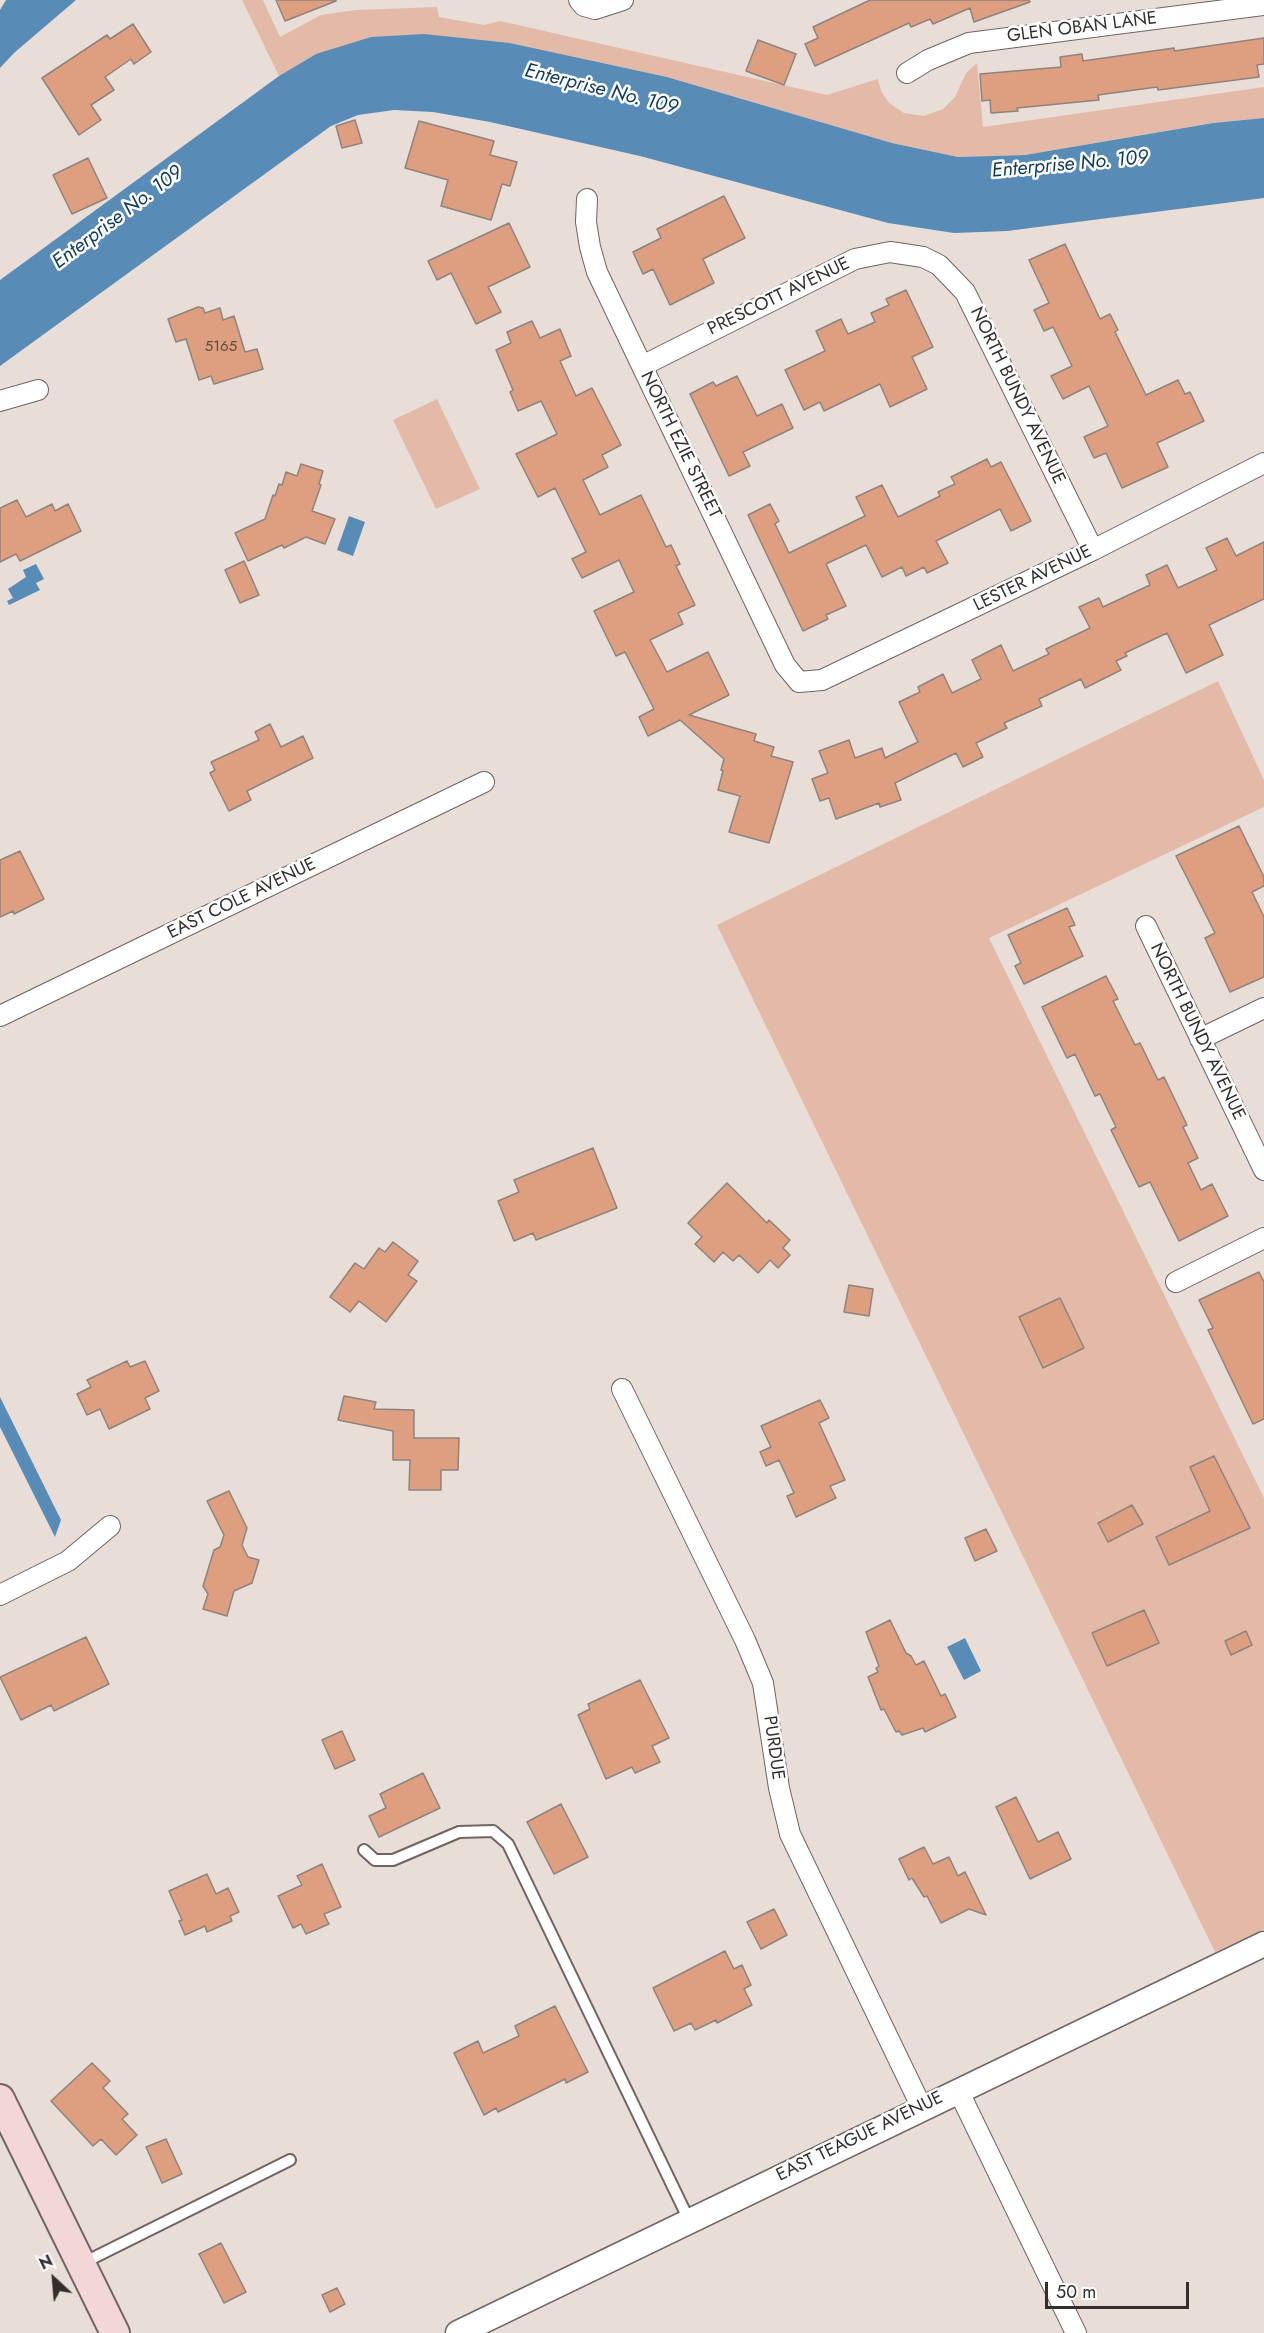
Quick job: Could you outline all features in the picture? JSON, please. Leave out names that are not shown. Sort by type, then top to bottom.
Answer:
[{"type":"main road","points":[[0,2099],[115,2333]]},
{"type":"street","points":[[583,4],[605,7],[623,0]]},
{"type":"street","name":"GLEN OBAN LANE","points":[[907,73],[939,55],[969,43],[1180,8],[1264,5]]},
{"type":"street","name":"NORTH EZIE STREET","points":[[587,199],[586,222],[597,272],[785,665],[799,682]]},
{"type":"street","name":"PRESCOTT AVENUE","points":[[642,366],[855,259],[890,252],[922,257]]},
{"type":"street","name":"NORTH BUNDY AVENUE","points":[[922,257],[939,265],[965,292],[1093,550]]},
{"type":"street","points":[[0,401],[38,390]]},
{"type":"street","name":"LESTER AVENUE","points":[[799,682],[822,680],[1093,550],[1264,463]]},
{"type":"street","name":"EAST COLE AVENUE","points":[[0,1016],[484,782]]},
{"type":"street","name":"NORTH BUNDY AVENUE","points":[[1146,926],[1264,1170]]},
{"type":"street","points":[[1200,1039],[1264,1008]]},
{"type":"street","points":[[1176,1282],[1264,1238]]},
{"type":"street","name":"PURDUE","points":[[622,1389],[754,1660],[763,1683],[779,1788],[790,1834],[922,2108]]},
{"type":"street","points":[[0,1595],[68,1561],[110,1526]]},
{"type":"street","name":"EAST TEAGUE AVENUE","points":[[458,2333],[1264,1944]]},
{"type":"street","points":[[958,2090],[1076,2333]]},
{"type":"lane","points":[[364,1850],[375,1860],[393,1860],[459,1832],[493,1831],[508,1844],[689,2220]]},
{"type":"lane","points":[[81,2265],[290,2160]]},
{"type":"shaded area","points":[[242,0],[263,0],[280,37],[321,15],[356,10],[437,7],[439,17],[484,25],[500,21],[827,95],[878,79],[881,91],[889,103],[904,113],[924,116],[943,109],[955,97],[966,73],[977,63],[983,127],[1264,87],[1264,118],[1212,123],[1025,155],[958,157],[892,143],[667,77],[510,43],[316,54],[279,76]]},
{"type":"shaded area","points":[[437,399],[480,489],[436,509],[393,420]]},
{"type":"shaded area","points":[[1218,681],[1264,780],[1264,807],[989,938],[1264,1498],[1264,1929],[1215,1952],[717,925]]},
{"type":"water","points":[[6,0],[76,0],[14,53],[0,68],[0,10]]},
{"type":"water","name":"Enterprise No. 109","points":[[424,34],[510,43],[667,77],[892,143],[958,157],[1025,155],[1213,123],[1264,118],[1264,198],[1007,231],[954,233],[888,223],[640,156],[490,122],[433,112],[394,110],[358,115],[331,126],[0,366],[0,280],[279,76],[316,54],[371,37]]},
{"type":"water","points":[[349,516],[365,522],[353,556],[337,550]]},
{"type":"water","points":[[36,564],[44,579],[36,583],[40,590],[9,605],[7,601],[13,598],[8,589],[26,577],[23,570]]},
{"type":"water","points":[[0,1397],[61,1520],[55,1537],[0,1427]]},
{"type":"water","points":[[965,1638],[981,1671],[964,1680],[947,1647]]},
{"type":"building","points":[[276,0],[336,0],[336,1],[285,21]]},
{"type":"building","points":[[870,0],[1029,0],[1030,2],[974,22],[970,8],[933,24],[930,19],[911,27],[909,23],[815,66],[805,44],[818,38],[813,27]]},
{"type":"building","points":[[133,24],[151,52],[134,64],[131,59],[105,77],[114,90],[91,105],[101,120],[79,135],[42,78],[107,35],[110,39]]},
{"type":"building","points":[[1264,38],[1264,64],[1257,65],[1259,77],[1098,95],[1099,100],[1017,108],[1018,111],[991,113],[990,100],[982,101],[980,74],[1061,67],[1060,57],[1082,54],[1083,61]]},
{"type":"building","points":[[758,40],[796,54],[784,85],[746,71]]},
{"type":"building","points":[[355,120],[362,143],[342,148],[336,126]]},
{"type":"building","points":[[419,121],[494,141],[490,155],[517,162],[510,186],[502,184],[491,220],[441,206],[448,180],[405,168]]},
{"type":"building","points":[[88,158],[107,198],[72,214],[53,175]]},
{"type":"building","points":[[724,196],[745,238],[703,259],[714,283],[670,305],[653,269],[643,274],[633,252],[661,238],[657,229]]},
{"type":"building","points":[[509,223],[530,267],[488,287],[501,312],[476,324],[451,273],[437,280],[428,261]]},
{"type":"building","points":[[1065,244],[1100,319],[1110,314],[1118,330],[1115,332],[1146,395],[1178,380],[1185,394],[1190,392],[1204,421],[1157,443],[1168,467],[1122,488],[1106,453],[1094,458],[1084,437],[1108,426],[1089,386],[1063,399],[1051,376],[1072,366],[1053,327],[1044,331],[1034,310],[1049,303],[1029,260]]},
{"type":"building","points":[[906,290],[933,347],[912,357],[927,389],[890,407],[880,384],[824,411],[820,402],[804,410],[785,370],[825,351],[816,331],[841,319],[848,334],[875,322],[871,313],[889,305],[886,299]]},
{"type":"building","points":[[198,307],[203,308],[205,313],[220,308],[223,320],[234,316],[245,352],[257,349],[263,369],[214,384],[211,376],[199,380],[186,339],[176,342],[168,319]]},
{"type":"building","points":[[532,321],[540,338],[560,329],[571,356],[560,361],[576,396],[592,388],[621,445],[602,455],[608,467],[583,480],[600,515],[641,495],[666,547],[671,545],[680,564],[676,566],[695,605],[678,613],[683,624],[650,640],[667,672],[708,652],[729,695],[689,715],[756,734],[754,741],[774,747],[771,756],[793,762],[769,843],[729,832],[740,796],[718,790],[724,759],[680,720],[648,736],[639,717],[654,709],[625,652],[616,656],[594,611],[634,592],[619,560],[582,578],[572,559],[586,552],[555,488],[538,497],[516,454],[557,434],[541,401],[518,411],[510,392],[513,390],[496,350],[511,343],[507,332]]},
{"type":"building","points":[[737,376],[757,416],[782,404],[793,428],[743,452],[750,466],[729,476],[690,394],[713,382],[716,386]]},
{"type":"building","points":[[987,459],[991,467],[1001,462],[1031,521],[1011,531],[1000,509],[936,541],[948,563],[927,573],[924,567],[906,576],[902,567],[882,577],[866,545],[826,564],[846,606],[826,615],[828,619],[803,631],[748,515],[770,504],[779,521],[775,524],[789,553],[865,516],[856,497],[882,485],[898,517],[940,496],[938,492],[955,484],[951,477]]},
{"type":"building","points":[[301,464],[323,471],[312,511],[335,519],[325,544],[306,537],[248,561],[235,533],[265,519],[273,495],[275,496],[279,484],[282,485],[286,472],[297,476]]},
{"type":"building","points":[[17,500],[26,517],[52,504],[55,511],[68,504],[81,531],[20,561],[16,554],[0,562],[0,508]]},
{"type":"building","points":[[1227,538],[1236,556],[1264,542],[1264,599],[1209,625],[1223,655],[1186,673],[1167,633],[1125,653],[1127,656],[1116,661],[1121,670],[1085,688],[1081,679],[1039,699],[1042,706],[1004,723],[1007,728],[976,743],[983,757],[963,767],[956,753],[895,783],[901,800],[880,807],[879,803],[836,819],[829,798],[820,801],[812,779],[828,773],[819,751],[849,740],[855,758],[882,748],[885,758],[918,742],[899,702],[920,692],[918,687],[943,674],[952,693],[981,679],[972,660],[1001,645],[1013,671],[1049,654],[1046,649],[1090,628],[1079,607],[1099,598],[1103,607],[1150,585],[1146,575],[1167,565],[1178,588],[1217,570],[1206,548]]},
{"type":"building","points":[[244,561],[259,595],[240,603],[225,570]]},
{"type":"building","points":[[270,724],[281,747],[303,736],[313,758],[247,791],[251,800],[229,811],[210,773],[215,770],[211,762],[259,740],[255,732]]},
{"type":"building","points":[[1239,826],[1264,877],[1264,886],[1252,892],[1264,917],[1264,977],[1230,992],[1205,938],[1215,933],[1176,856]]},
{"type":"building","points":[[20,851],[44,899],[14,914],[13,911],[0,917],[0,860]]},
{"type":"building","points":[[1067,908],[1075,925],[1069,927],[1083,956],[1024,984],[1015,966],[1021,963],[1008,935]]},
{"type":"building","points":[[1106,976],[1118,999],[1113,1001],[1135,1045],[1140,1043],[1158,1080],[1164,1077],[1187,1125],[1183,1127],[1198,1158],[1188,1163],[1201,1190],[1212,1184],[1228,1216],[1179,1241],[1150,1182],[1139,1187],[1111,1130],[1116,1127],[1100,1094],[1095,1096],[1075,1054],[1067,1058],[1042,1007]]},
{"type":"building","points":[[593,1148],[617,1208],[536,1240],[533,1233],[514,1241],[498,1201],[519,1192],[514,1180]]},
{"type":"building","points":[[727,1183],[767,1223],[769,1220],[790,1240],[783,1248],[790,1255],[778,1268],[770,1260],[758,1273],[739,1255],[733,1261],[723,1252],[714,1262],[695,1244],[702,1237],[688,1223]]},
{"type":"building","points":[[393,1242],[418,1261],[408,1275],[417,1281],[386,1322],[359,1301],[350,1312],[330,1297],[355,1263],[364,1269],[379,1248],[385,1252]]},
{"type":"building","points":[[1259,1272],[1264,1282],[1264,1419],[1253,1424],[1208,1330],[1213,1328],[1199,1300]]},
{"type":"building","points":[[849,1285],[873,1289],[869,1316],[844,1312]]},
{"type":"building","points":[[1060,1298],[1084,1348],[1043,1368],[1019,1317]]},
{"type":"building","points":[[127,1361],[130,1367],[145,1361],[159,1391],[145,1398],[150,1409],[109,1429],[100,1409],[87,1415],[77,1394],[91,1387],[87,1380]]},
{"type":"building","points":[[344,1396],[376,1402],[374,1409],[414,1410],[414,1438],[459,1438],[458,1470],[441,1470],[441,1490],[409,1490],[410,1460],[393,1460],[393,1431],[338,1420]]},
{"type":"building","points":[[820,1400],[829,1418],[819,1423],[845,1480],[830,1486],[836,1498],[796,1517],[787,1496],[794,1493],[779,1460],[766,1466],[760,1452],[771,1447],[761,1426]]},
{"type":"building","points":[[1214,1456],[1250,1528],[1169,1565],[1156,1537],[1210,1511],[1190,1467]]},
{"type":"building","points":[[229,1491],[247,1528],[242,1545],[248,1557],[259,1560],[252,1583],[234,1591],[227,1616],[203,1609],[208,1594],[203,1586],[214,1550],[220,1547],[224,1535],[207,1501]]},
{"type":"building","points":[[1132,1505],[1143,1524],[1108,1542],[1098,1523]]},
{"type":"building","points":[[986,1529],[997,1551],[975,1561],[965,1538]]},
{"type":"building","points":[[1144,1610],[1159,1643],[1107,1666],[1092,1633]]},
{"type":"building","points":[[890,1620],[906,1653],[911,1656],[916,1665],[924,1661],[941,1696],[945,1694],[956,1717],[925,1732],[923,1728],[902,1735],[899,1731],[896,1732],[884,1709],[881,1710],[868,1677],[878,1672],[876,1668],[879,1666],[866,1632]]},
{"type":"building","points":[[1246,1631],[1252,1645],[1231,1655],[1225,1641]]},
{"type":"building","points":[[86,1637],[109,1684],[54,1711],[51,1705],[21,1720],[0,1677]]},
{"type":"building","points":[[640,1680],[669,1738],[652,1746],[660,1762],[635,1773],[632,1767],[606,1779],[578,1715],[590,1709],[588,1704]]},
{"type":"building","points":[[342,1731],[355,1760],[335,1769],[322,1740]]},
{"type":"building","points":[[423,1773],[440,1808],[379,1837],[369,1816],[386,1808],[380,1794]]},
{"type":"building","points":[[1016,1797],[1038,1842],[1058,1832],[1071,1859],[1030,1879],[996,1807]]},
{"type":"building","points":[[561,1804],[588,1857],[554,1874],[527,1822]]},
{"type":"building","points":[[924,1847],[933,1864],[949,1857],[958,1876],[965,1872],[986,1915],[969,1909],[941,1923],[927,1896],[924,1897],[912,1878],[909,1880],[899,1859]]},
{"type":"building","points":[[322,1864],[341,1907],[324,1914],[329,1924],[306,1934],[301,1924],[293,1928],[278,1896],[302,1885],[297,1876]]},
{"type":"building","points":[[207,1874],[216,1894],[228,1888],[239,1912],[230,1916],[232,1921],[207,1932],[205,1926],[185,1935],[179,1921],[182,1920],[169,1891]]},
{"type":"building","points":[[774,1909],[787,1935],[761,1949],[747,1922]]},
{"type":"building","points":[[725,1951],[734,1969],[742,1965],[751,1985],[744,1989],[752,2005],[717,2023],[716,2020],[695,2030],[691,2023],[674,2031],[653,1988]]},
{"type":"building","points":[[555,2006],[588,2072],[566,2083],[565,2079],[498,2112],[496,2108],[484,2115],[454,2053],[478,2041],[483,2053],[519,2036],[515,2026]]},
{"type":"building","points":[[92,2063],[110,2081],[103,2088],[128,2114],[122,2119],[137,2135],[116,2155],[101,2139],[93,2146],[51,2101]]},
{"type":"building","points":[[166,2139],[182,2174],[162,2183],[146,2147]]},
{"type":"building","points":[[221,2243],[246,2292],[224,2303],[199,2254]]},
{"type":"building","points":[[337,2288],[345,2304],[330,2312],[322,2295]]}]
